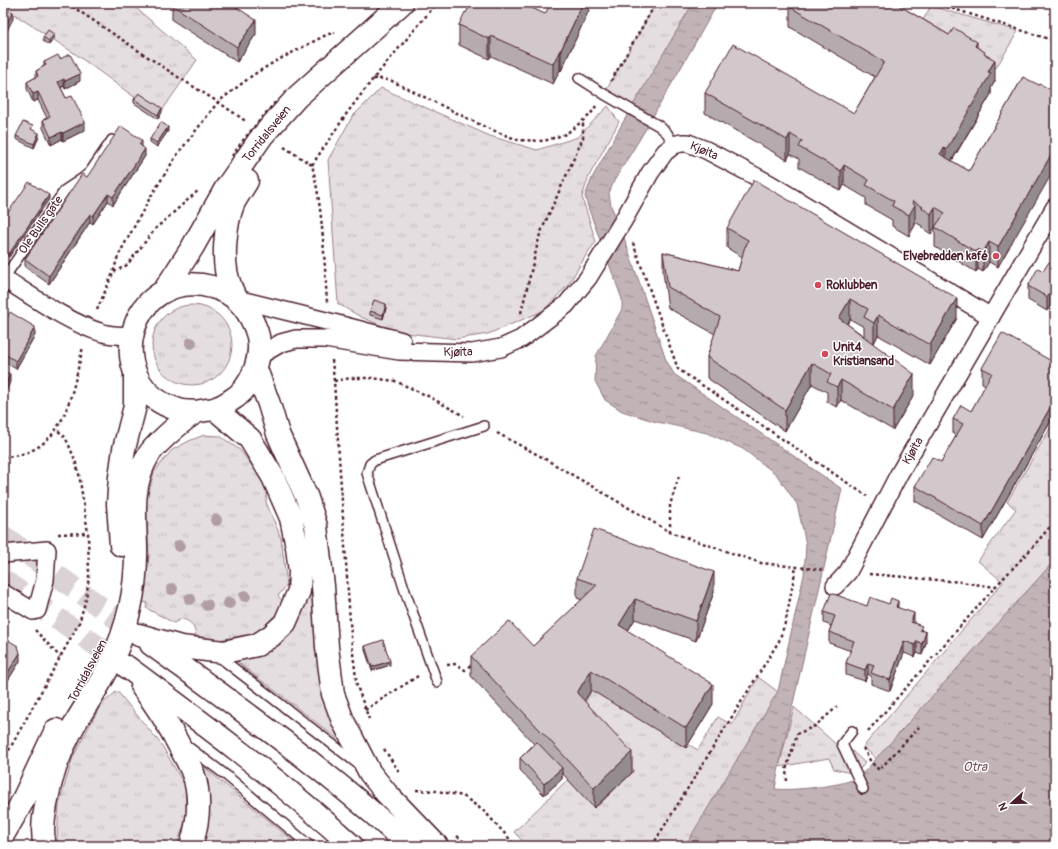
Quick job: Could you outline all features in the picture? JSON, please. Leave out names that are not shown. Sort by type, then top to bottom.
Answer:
[{"type":"main road","name":"Torridalsveien","points":[[164,291],[192,248],[226,188],[262,136],[297,97],[402,3]]},
{"type":"main road","name":"Torridalsveien","points":[[237,299],[229,284],[226,259],[227,226],[234,202],[255,167],[273,142],[296,116],[321,92],[347,71],[387,34],[409,3]]},
{"type":"main road","points":[[182,284],[202,284],[220,289],[237,299],[249,314],[257,331],[258,345],[256,363],[247,386],[232,400],[206,410],[180,411],[161,403],[145,390],[135,374],[131,355],[131,336],[137,318],[149,302],[164,291],[182,284]]},
{"type":"main road","points":[[256,363],[278,434],[307,498],[316,526],[323,586],[327,647],[333,694],[343,721],[370,773],[387,794],[437,846]]},
{"type":"main road","name":"Torridalsveien","points":[[3,835],[20,806],[63,717],[98,656],[110,627],[119,594],[122,553],[118,504],[124,449],[135,406],[135,374]]},
{"type":"main road","name":"Torridalsveien","points":[[45,846],[44,815],[47,796],[55,768],[72,730],[111,662],[123,632],[131,603],[136,560],[134,502],[140,473],[148,455],[157,444],[206,410]]},
{"type":"main road","points":[[206,410],[250,439],[273,477],[291,518],[300,572],[299,591],[285,624],[257,645],[224,652],[181,647],[139,635],[233,702],[340,786],[410,846]]},
{"type":"main road","points":[[191,846],[196,828],[199,807],[193,772],[159,708],[127,667],[255,763],[352,846]]},
{"type":"street","name":"Kjøita","points":[[256,363],[281,343],[296,339],[311,338],[339,341],[399,351],[472,353],[505,347],[521,339],[566,305],[588,278],[650,173],[665,152],[674,145],[681,143],[694,144],[770,184],[991,317]]},
{"type":"street","name":"Kjøita","points":[[836,586],[848,572],[902,469],[1055,207]]},
{"type":"street","name":"Ole Bulls gate","points":[[3,278],[46,305],[88,328],[105,334],[131,336]]},
{"type":"street","name":"Kjøita","points":[[237,299],[401,341],[426,351]]},
{"type":"street","points":[[3,554],[47,550],[45,580],[38,610],[33,611],[3,593]]},
{"type":"lane","points":[[579,78],[660,126],[667,133],[674,145]]},
{"type":"lane","name":"Ole Bulls gate","points":[[3,278],[65,190],[90,172],[112,140]]},
{"type":"lane","points":[[437,682],[405,591],[367,473],[370,464],[375,460],[484,426]]},
{"type":"lane","points":[[211,650],[370,773]]},
{"type":"lane","points":[[852,731],[842,744],[863,789]]},
{"type":"lane","points":[[176,738],[227,776],[310,846]]},
{"type":"path","points":[[67,3],[200,90],[247,123]]},
{"type":"path","points":[[312,165],[372,79],[437,3]]},
{"type":"path","points":[[372,79],[392,81],[485,127],[518,140],[544,141],[566,134],[590,115],[604,94],[656,3]]},
{"type":"path","points":[[935,3],[1055,41]]},
{"type":"path","points":[[96,312],[118,256],[151,196],[177,155],[218,102],[253,75],[276,61],[328,34],[339,32]]},
{"type":"path","points":[[228,162],[244,139],[277,100]]},
{"type":"path","points":[[505,347],[520,319],[540,234],[583,138],[583,121]]},
{"type":"path","points":[[284,147],[312,165],[317,186],[321,219],[327,309]]},
{"type":"path","points":[[113,272],[126,265],[156,228],[202,187]]},
{"type":"path","points":[[623,220],[678,369],[882,506]]},
{"type":"path","points":[[3,457],[12,457],[26,453],[41,445],[56,429],[67,409],[84,340]]},
{"type":"path","points":[[332,357],[351,637],[357,686],[370,722]]},
{"type":"path","points":[[334,381],[351,378],[372,378],[395,381],[428,396],[540,456],[670,532],[761,563],[961,582],[996,587]]},
{"type":"path","points":[[3,762],[79,623],[86,599],[89,576],[89,544],[79,474],[72,451],[64,436],[56,429]]},
{"type":"path","points":[[670,532],[670,505],[679,476]]},
{"type":"path","points":[[864,736],[1055,521]]},
{"type":"path","points":[[652,846],[779,641],[790,599],[796,567]]},
{"type":"path","points":[[365,710],[432,668],[456,664],[465,670],[476,661]]},
{"type":"path","points":[[787,781],[786,770],[797,734],[815,726],[837,707]]},
{"type":"path","points":[[859,742],[871,762],[879,770],[919,727]]},
{"type":"path","points":[[382,746],[404,777]]},
{"type":"path","points":[[412,786],[421,796]]},
{"type":"path","points":[[416,790],[437,791],[463,796],[485,812],[516,846]]},
{"type":"path","points":[[452,830],[469,846]]},
{"type":"green space","points":[[3,3],[130,3],[197,60],[159,115],[74,53],[3,7]]},
{"type":"green space","points":[[656,3],[694,3],[632,110],[604,94]]},
{"type":"green space","points":[[931,6],[1018,31],[996,68],[952,42],[916,32]]},
{"type":"green space","points":[[381,88],[490,136],[537,150],[578,137],[608,106],[619,122],[589,176],[582,197],[596,242],[588,252],[568,285],[543,311],[488,334],[457,339],[397,332],[361,317],[338,304],[328,160],[352,117]]},
{"type":"green space","points":[[192,305],[207,308],[220,317],[229,330],[232,345],[229,360],[220,373],[207,382],[192,385],[177,382],[164,373],[155,360],[152,345],[155,330],[164,317],[177,308]]},
{"type":"green space","points":[[1055,420],[1055,563],[877,759],[863,747],[1003,582],[978,561],[1016,509],[1007,502]]},
{"type":"green space","points":[[204,435],[220,436],[240,450],[256,471],[267,488],[266,502],[281,538],[287,585],[278,596],[284,604],[267,624],[258,632],[247,638],[245,635],[219,640],[196,636],[190,622],[181,619],[174,623],[146,608],[147,603],[141,601],[149,555],[146,502],[154,472],[172,450]]},
{"type":"green space","points":[[273,443],[303,511],[340,737],[339,740],[236,661],[249,658],[295,626],[307,601],[308,585],[294,497],[268,446]]},
{"type":"green space","points":[[758,677],[781,694],[689,846],[527,846],[514,832],[570,777],[598,806],[634,770],[578,715],[593,688],[698,750],[718,717],[732,725]]},
{"type":"green space","points":[[117,691],[161,744],[185,786],[187,818],[176,846],[60,846],[57,840],[59,804],[73,757],[100,706]]},
{"type":"green space","points":[[794,707],[838,746],[850,749],[865,763],[860,769],[851,773],[834,769],[829,758],[779,767]]},
{"type":"green space","points":[[204,767],[297,844],[267,846],[203,846],[207,826],[208,806]]},
{"type":"water","name":"Otra","points":[[693,3],[718,3],[614,181],[609,193],[611,206],[620,226],[666,360],[674,374],[842,489],[781,756],[775,789],[804,789],[848,782],[865,771],[1055,560],[1055,846],[685,846],[778,691],[804,575],[806,544],[797,504],[776,474],[743,449],[707,433],[653,421],[622,411],[605,400],[595,381],[596,356],[622,309],[622,299],[585,196],[592,178],[622,124]]},
{"type":"building","points":[[173,3],[230,3],[256,20],[237,47],[172,5]]},
{"type":"building","points":[[471,3],[521,3],[545,14],[551,3],[583,3],[553,64],[491,36],[489,39],[459,25]]},
{"type":"building","points":[[793,3],[895,3],[949,35],[954,28],[977,42],[975,46],[985,52],[984,54],[995,60],[988,72],[991,73],[946,150],[944,148],[940,154],[969,171],[1023,77],[1055,92],[1055,148],[998,247],[989,242],[983,252],[978,249],[976,252],[935,227],[945,213],[935,207],[931,214],[913,201],[912,203],[915,205],[909,215],[892,206],[894,201],[866,185],[869,180],[844,165],[841,171],[799,147],[802,141],[790,134],[787,140],[705,93],[733,44],[854,113],[884,62],[790,7]]},
{"type":"building","points":[[3,6],[13,12],[3,30]]},
{"type":"building","points":[[48,30],[54,34],[49,41],[43,37]]},
{"type":"building","points":[[70,54],[80,74],[65,81],[64,79],[58,82],[66,98],[72,96],[85,122],[51,137],[43,120],[50,116],[38,92],[33,94],[27,82],[38,76],[36,71],[46,65],[44,62],[58,55],[60,59]]},
{"type":"building","points":[[139,93],[162,108],[158,115],[134,99]]},
{"type":"building","points":[[23,122],[33,126],[31,129],[39,133],[34,144],[16,136]]},
{"type":"building","points":[[161,122],[168,127],[157,143],[150,139]]},
{"type":"building","points":[[121,126],[142,140],[139,144],[145,149],[113,197],[108,194],[93,216],[90,214],[49,276],[25,259],[82,174],[87,177]]},
{"type":"building","points":[[754,180],[957,298],[930,345],[878,315],[874,323],[864,317],[868,309],[850,299],[839,318],[914,374],[893,410],[841,380],[837,387],[827,382],[831,374],[812,363],[785,410],[707,357],[720,317],[668,287],[663,252],[738,271],[748,240],[727,228]]},
{"type":"building","points":[[29,182],[49,195],[9,254],[3,249],[3,220]]},
{"type":"building","points":[[1055,258],[1055,293],[1051,290],[1047,297],[1028,286],[1038,268],[1043,271],[1049,262],[1052,264]]},
{"type":"building","points":[[374,300],[386,304],[383,315],[370,311]]},
{"type":"building","points":[[10,312],[35,327],[16,361],[3,353],[3,324]]},
{"type":"building","points":[[1002,333],[1055,363],[1055,399],[983,526],[915,486],[932,457],[941,462],[963,424],[953,419],[961,405],[971,411],[992,373],[982,368]]},
{"type":"building","points":[[3,371],[10,374],[3,391]]},
{"type":"building","points":[[594,529],[714,572],[696,621],[635,599],[619,625],[713,684],[686,728],[591,670],[577,693],[632,752],[594,788],[471,656],[509,621],[533,646],[597,585],[577,578]]},
{"type":"building","points":[[831,593],[867,606],[870,597],[889,604],[891,598],[898,601],[896,607],[914,613],[911,622],[922,626],[920,630],[926,632],[922,644],[917,641],[915,645],[904,641],[890,680],[871,673],[874,665],[868,663],[865,670],[846,663],[854,641],[829,632],[835,616],[824,612]]},
{"type":"building","points":[[3,637],[18,646],[20,653],[5,677],[3,676]]},
{"type":"building","points":[[383,640],[390,661],[372,667],[365,646]]},
{"type":"building","points":[[537,742],[562,768],[544,784],[520,758]]},
{"type":"tunnel","points":[[3,536],[139,635]]},
{"type":"tunnel","points":[[3,580],[127,667]]},
{"type":"place","name":"Elvebredden kafé","points":[[996,256]]},
{"type":"place","name":"Roklubben","points":[[818,285]]},
{"type":"place","name":"Unit4 Kristiansand","points":[[825,354]]}]
